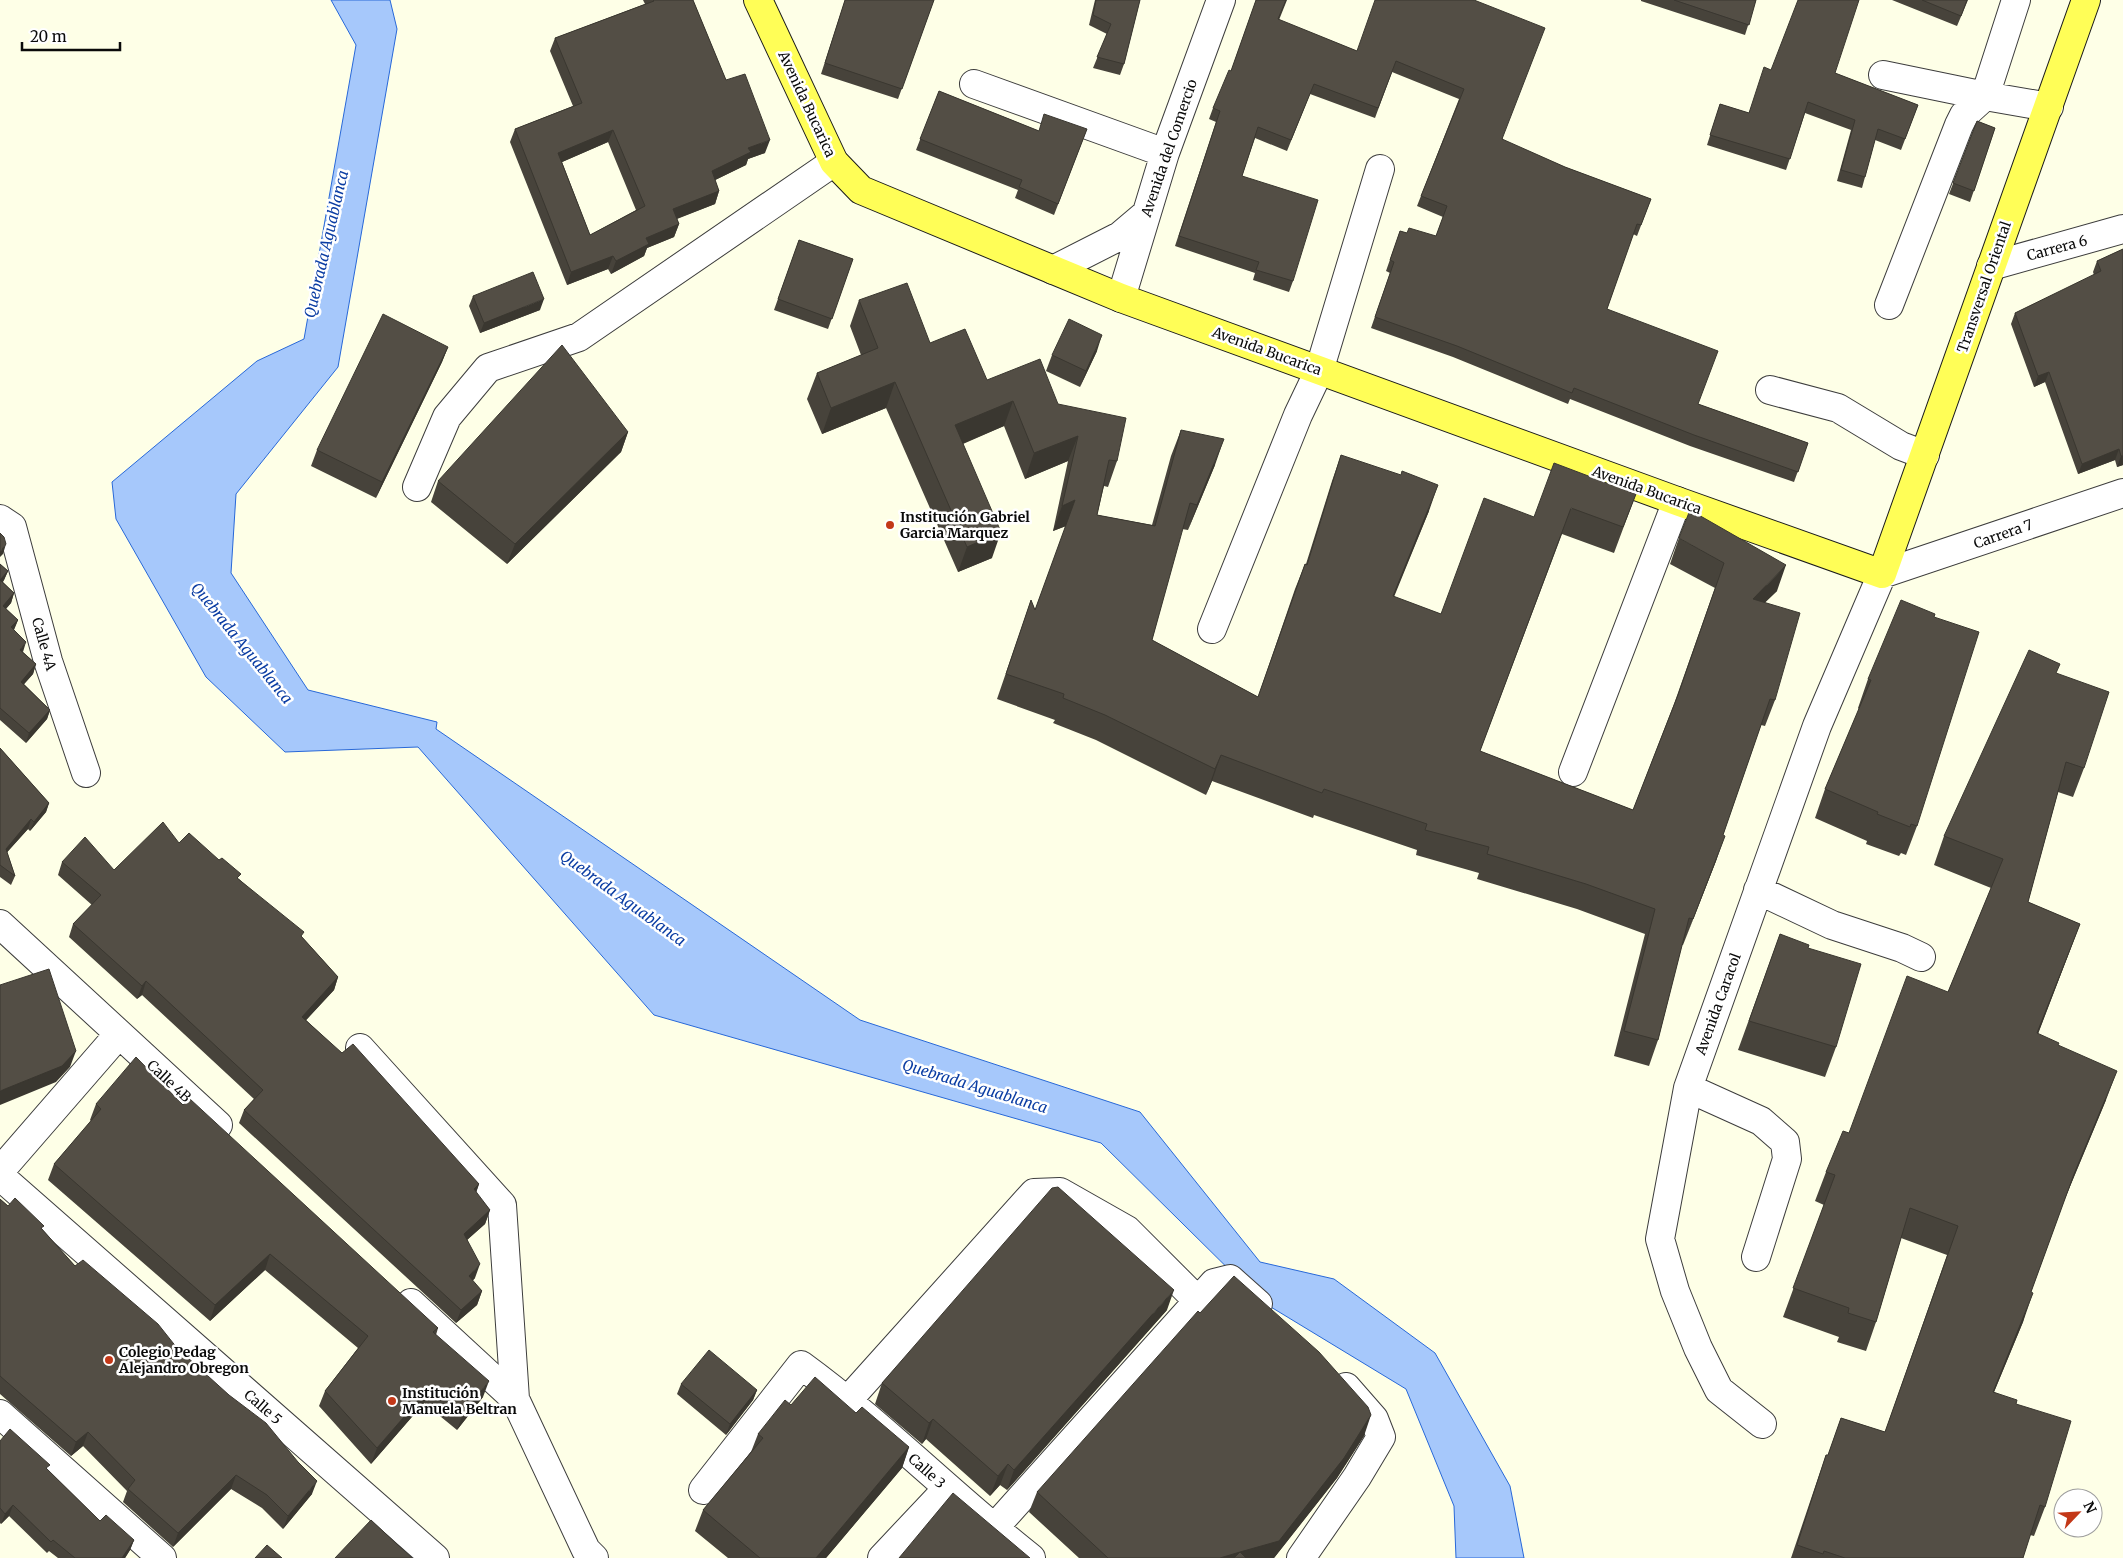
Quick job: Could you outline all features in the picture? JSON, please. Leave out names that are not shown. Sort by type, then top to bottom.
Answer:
[{"type":"main road","name":"Avenida Bucarica","points":[[758,0],[834,162],[861,190],[1121,298],[1676,501],[1882,574]]},
{"type":"main road","name":"Transversal Oriental","points":[[1882,574],[2086,0]]},
{"type":"street","name":"Avenida del Comercio","points":[[1121,298],[1165,153],[1221,0]]},
{"type":"street","points":[[1889,305],[1959,125],[1964,115],[1985,96],[2016,0]]},
{"type":"street","points":[[1883,75],[2049,107]]},
{"type":"street","points":[[974,84],[1165,153]]},
{"type":"street","points":[[417,487],[446,417],[488,368],[579,337],[834,162]]},
{"type":"street","points":[[1212,629],[1298,415],[1319,371],[1380,169]]},
{"type":"street","points":[[1053,270],[1120,236],[1146,214]]},
{"type":"street","name":"Carrera 6","points":[[1991,266],[2123,230]]},
{"type":"street","points":[[1770,390],[1838,408],[1901,446],[1925,455]]},
{"type":"street","name":"Carrera 7","points":[[1882,574],[2123,493]]},
{"type":"street","points":[[1573,772],[1676,501]]},
{"type":"street","name":"Calle 4A","points":[[0,519],[12,527],[48,661],[86,773]]},
{"type":"street","name":"Avenida Caracol","points":[[1762,1424],[1720,1390],[1698,1348],[1675,1291],[1660,1239],[1688,1088],[1817,726],[1882,574]]},
{"type":"street","points":[[1758,890],[1832,925],[1902,948],[1921,957]]},
{"type":"street","name":"Calle 4B","points":[[0,924],[237,1143]]},
{"type":"street","points":[[0,1171],[119,1034]]},
{"type":"street","points":[[360,1048],[502,1204],[516,1400],[586,1555]]},
{"type":"street","points":[[1688,1088],[1761,1121],[1785,1142],[1787,1159],[1756,1256]]},
{"type":"street","name":"Calle 5","points":[[0,1176],[435,1558]]},
{"type":"street","points":[[848,1400],[1034,1193],[1060,1192],[1127,1230],[1197,1300]]},
{"type":"street","points":[[994,1528],[1214,1283],[1230,1279],[1280,1323]]},
{"type":"street","points":[[391,1285],[516,1400]]},
{"type":"street","name":"Calle 3","points":[[703,1490],[801,1365],[848,1400],[947,1489],[1031,1558]]},
{"type":"street","points":[[1301,1558],[1357,1477],[1381,1437],[1374,1419],[1329,1368]]},
{"type":"street","points":[[0,1414],[162,1558]]},
{"type":"street","points":[[882,1558],[947,1489]]},
{"type":"water","name":"Quebrada Aguablanca","points":[[331,0],[390,0],[397,29],[338,367],[236,494],[231,573],[308,690],[437,722],[436,729],[860,1020],[1140,1112],[1260,1262],[1334,1279],[1435,1353],[1510,1486],[1524,1558],[1456,1558],[1454,1506],[1406,1389],[1261,1301],[1101,1143],[654,1015],[418,747],[285,752],[206,677],[116,519],[112,482],[257,361],[304,339],[356,45]]},
{"type":"building","points":[[693,0],[726,80],[745,74],[770,140],[748,148],[751,152],[712,171],[719,191],[673,209],[679,224],[646,238],[649,244],[616,261],[613,256],[571,272],[515,129],[582,103],[555,38],[654,1]],"holes":[[[613,130],[645,206],[590,235],[558,153]]]},
{"type":"building","points":[[845,0],[934,0],[902,89],[825,63]]},
{"type":"building","points":[[1096,0],[1140,0],[1124,64],[1097,57],[1111,24],[1093,15]]},
{"type":"building","points":[[1256,0],[1286,0],[1278,19],[1357,51],[1375,0],[1474,0],[1545,28],[1502,139],[1565,167],[1651,199],[1641,225],[1637,224],[1607,309],[1718,351],[1698,404],[1808,443],[1798,472],[1694,435],[1574,388],[1572,393],[1457,346],[1375,317],[1394,262],[1390,260],[1400,231],[1407,233],[1409,228],[1436,236],[1447,206],[1421,196],[1464,89],[1396,61],[1378,108],[1314,84],[1291,140],[1258,127],[1242,176],[1318,200],[1293,281],[1256,270],[1259,262],[1179,236],[1220,111],[1213,108],[1229,70],[1231,71]]},
{"type":"building","points":[[1674,0],[1756,0],[1749,25]]},
{"type":"building","points":[[1798,0],[1859,0],[1835,73],[1918,105],[1905,139],[1878,129],[1865,177],[1841,170],[1855,120],[1808,102],[1790,159],[1710,135],[1720,104],[1749,113],[1764,67],[1771,70]]},
{"type":"building","points":[[1922,0],[1967,0],[1961,16]]},
{"type":"building","points":[[939,91],[1039,131],[1044,114],[1087,129],[1058,204],[1019,187],[1022,180],[920,139]]},
{"type":"building","points":[[1977,121],[1995,128],[1974,191],[1953,183]]},
{"type":"building","points":[[799,240],[853,259],[832,319],[778,299]]},
{"type":"building","points":[[2123,249],[2123,456],[2121,456],[2119,449],[2082,464],[2049,372],[2038,376],[2015,313],[2101,271],[2097,261]]},
{"type":"building","points":[[533,272],[544,299],[484,323],[473,296]]},
{"type":"building","points":[[907,283],[930,343],[965,329],[987,380],[1040,359],[1058,404],[1126,418],[1117,461],[1109,460],[1097,515],[1155,526],[1181,430],[1224,439],[1197,505],[1190,503],[1152,640],[1258,697],[1305,564],[1307,565],[1341,455],[1401,475],[1402,471],[1438,485],[1393,596],[1441,614],[1484,498],[1534,517],[1554,463],[1636,494],[1623,527],[1571,508],[1480,751],[1633,810],[1678,695],[1724,563],[1679,538],[1690,510],[1786,565],[1753,599],[1800,613],[1775,700],[1770,699],[1723,835],[1725,836],[1693,919],[1689,918],[1658,1040],[1624,1031],[1655,909],[1586,884],[1487,854],[1489,847],[1425,830],[1427,824],[1324,789],[1322,793],[1221,755],[1215,769],[1105,715],[1063,698],[1064,694],[1006,674],[1031,600],[1035,610],[1075,500],[1062,506],[1078,436],[1034,453],[1013,401],[955,425],[1001,532],[967,547],[895,382],[831,408],[817,373],[878,348],[859,300]]},
{"type":"building","points":[[383,314],[448,347],[382,482],[317,450]]},
{"type":"building","points":[[1069,319],[1102,335],[1086,371],[1052,355]]},
{"type":"building","points":[[562,345],[628,432],[515,544],[438,481]]},
{"type":"building","points":[[0,533],[4,537],[6,544],[0,552]]},
{"type":"building","points":[[0,564],[8,571],[0,580]]},
{"type":"building","points":[[0,580],[14,593],[3,606],[18,620],[11,627],[26,642],[20,650],[36,664],[21,682],[50,710],[29,733],[0,708]]},
{"type":"building","points":[[1901,600],[1935,614],[1934,617],[1979,632],[1917,826],[1911,824],[1910,827],[1877,814],[1878,812],[1825,789],[1871,680],[1868,679]]},
{"type":"building","points":[[2029,650],[2060,664],[2056,673],[2109,692],[2084,768],[2066,762],[2028,902],[2080,924],[2037,1033],[2059,1043],[2058,1045],[2117,1071],[2074,1174],[2031,1292],[2033,1293],[1993,1392],[2017,1400],[2016,1404],[2071,1421],[2045,1507],[2040,1505],[2023,1558],[1845,1558],[1824,1551],[1823,1554],[1797,1545],[1826,1455],[1828,1455],[1841,1418],[1885,1432],[1958,1226],[1910,1208],[1876,1322],[1848,1313],[1849,1308],[1793,1288],[1835,1175],[1826,1172],[1843,1131],[1849,1133],[1907,976],[1948,992],[2003,859],[1944,836]]},
{"type":"building","points":[[0,748],[49,803],[34,822],[31,819],[6,849],[15,876],[0,865]]},
{"type":"building","points":[[163,822],[179,843],[189,833],[219,860],[222,858],[241,874],[237,878],[304,932],[301,936],[338,977],[302,1017],[342,1053],[353,1044],[479,1184],[474,1189],[490,1210],[464,1234],[480,1264],[469,1276],[482,1291],[461,1310],[244,1110],[263,1090],[146,981],[142,986],[73,924],[101,895],[62,862],[85,837],[114,870]]},
{"type":"building","points":[[1780,934],[1809,945],[1808,948],[1861,964],[1836,1047],[1749,1021]]},
{"type":"building","points":[[49,969],[76,1051],[62,1066],[0,1091],[0,985]]},
{"type":"building","points":[[136,1057],[183,1105],[190,1099],[438,1328],[433,1332],[489,1381],[463,1414],[430,1387],[377,1448],[325,1391],[368,1336],[270,1254],[215,1305],[54,1164],[101,1109],[96,1104]]},
{"type":"building","points":[[1058,1187],[1174,1290],[1014,1470],[1008,1464],[998,1476],[933,1419],[929,1423],[882,1383],[1052,1188]]},
{"type":"building","points":[[15,1198],[44,1226],[41,1228],[75,1266],[83,1260],[158,1324],[185,1358],[187,1357],[229,1395],[266,1423],[298,1462],[317,1481],[288,1516],[267,1495],[236,1475],[178,1533],[128,1489],[135,1480],[88,1432],[76,1442],[0,1376],[0,1199],[8,1206]]},
{"type":"building","points":[[1234,1276],[1319,1352],[1368,1407],[1371,1415],[1344,1458],[1279,1541],[1220,1558],[1108,1558],[1037,1492],[1198,1311],[1200,1313]]},
{"type":"building","points":[[709,1350],[757,1390],[730,1424],[681,1384]]},
{"type":"building","points":[[815,1377],[856,1413],[862,1407],[909,1447],[816,1558],[760,1558],[703,1510],[763,1438],[758,1434],[785,1400],[791,1405]]},
{"type":"building","points":[[10,1429],[50,1465],[46,1468],[100,1521],[106,1515],[134,1540],[122,1558],[75,1558],[53,1540],[51,1542],[13,1505],[5,1514],[0,1508],[0,1441]]},
{"type":"building","points":[[953,1493],[1030,1558],[899,1558]]},
{"type":"building","points":[[371,1520],[412,1558],[335,1558]]},
{"type":"building","points":[[267,1545],[282,1558],[255,1558]]},
{"type":"building","points":[[1240,1552],[1246,1558],[1234,1558]]},
{"type":"place","name":"Institución Gabriel Garcia Marquez","points":[[890,525]]},
{"type":"place","name":"Colegio Pedag Alejandro Obregon","points":[[109,1360]]},
{"type":"place","name":"Institución Manuela Beltran","points":[[392,1401]]}]
